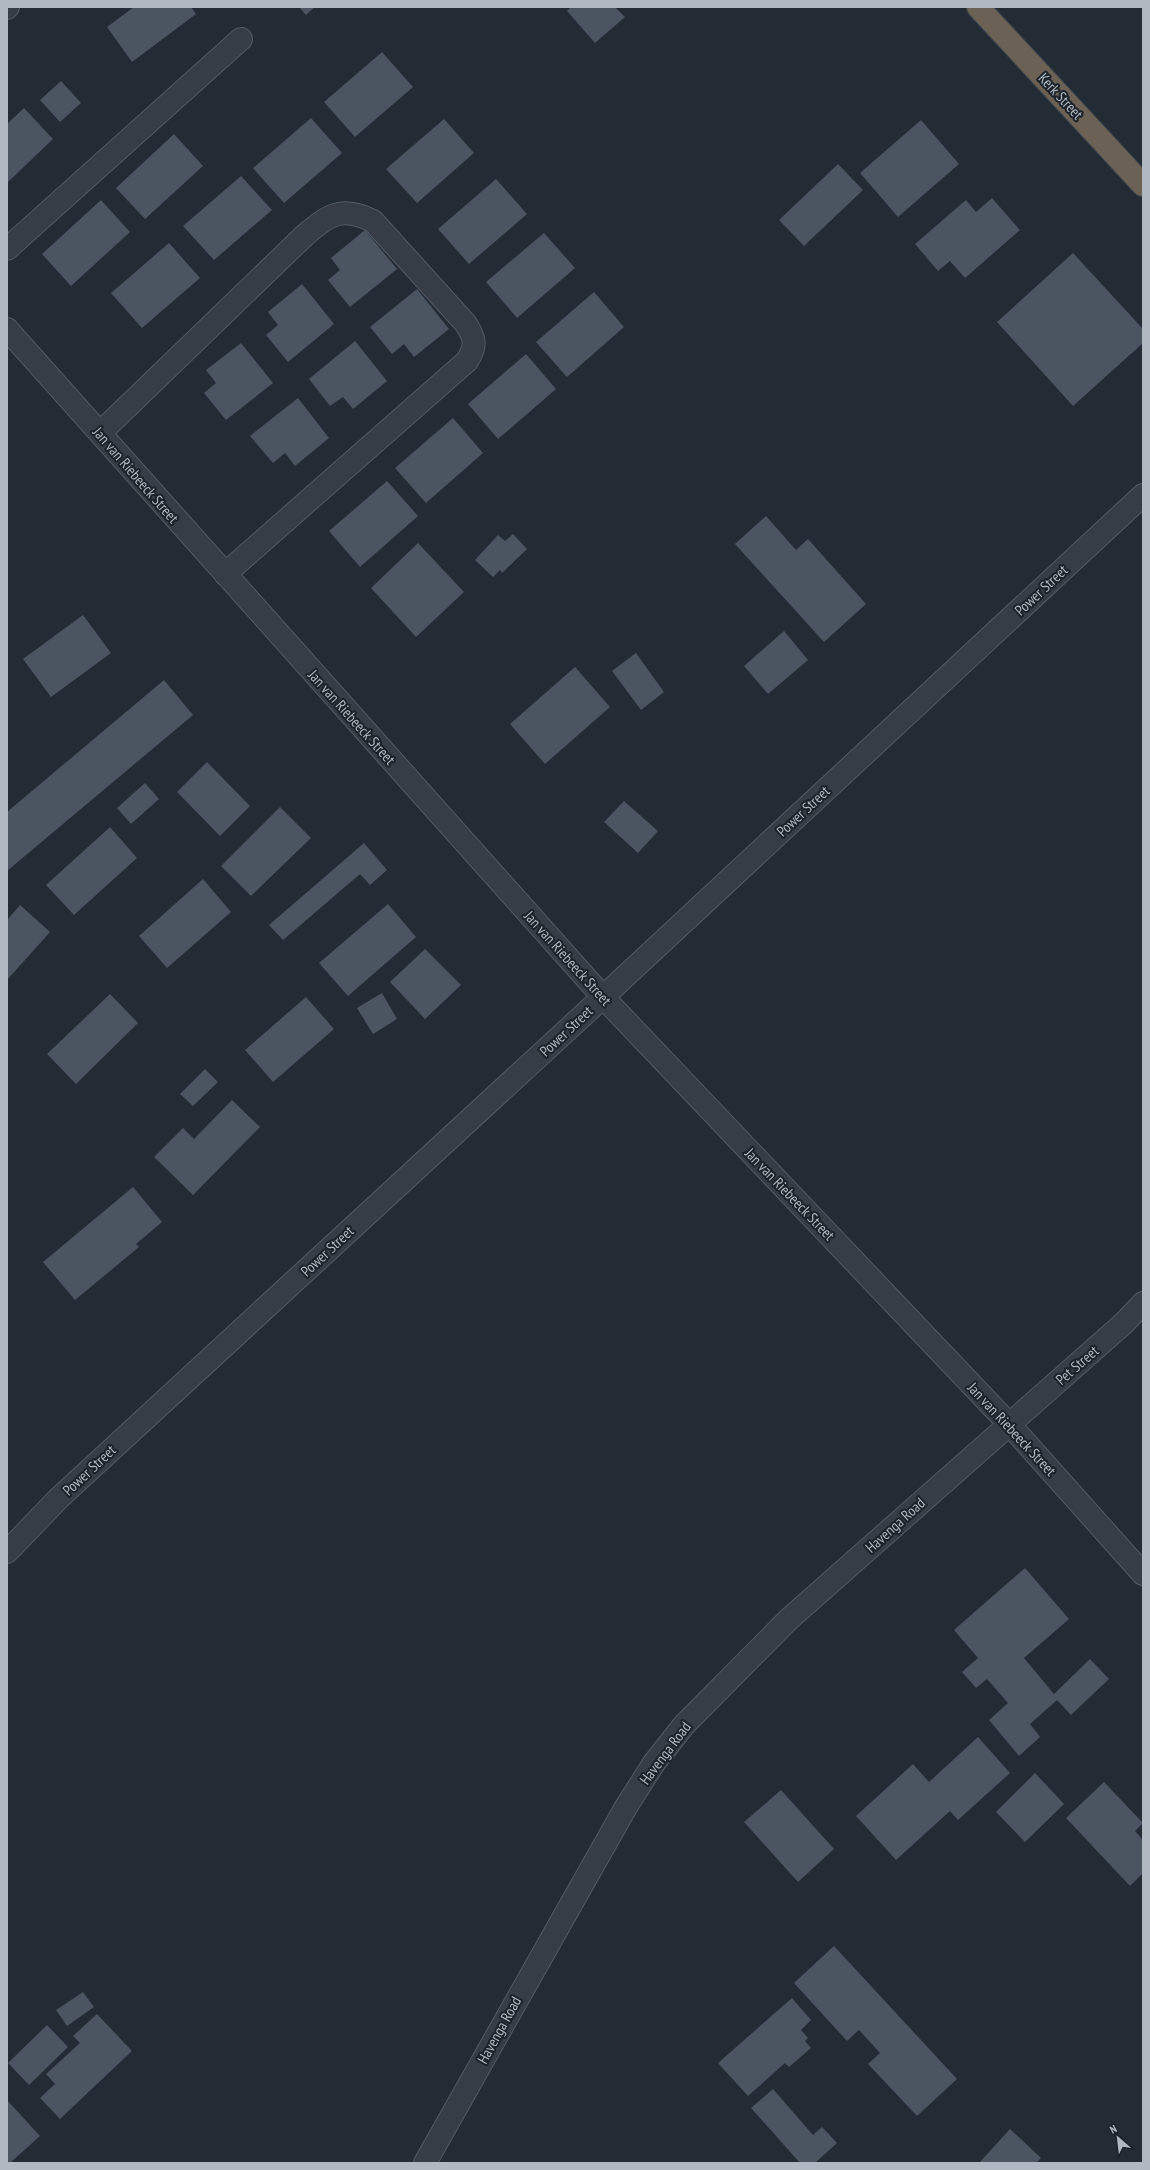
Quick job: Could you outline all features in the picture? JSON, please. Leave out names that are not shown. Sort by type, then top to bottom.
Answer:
[{"type":"highway","name":"Kerk Street","points":[[978,7],[1143,185]]},
{"type":"street","points":[[7,249],[242,39]]},
{"type":"street","points":[[100,433],[304,236],[332,216],[344,213],[357,213],[373,221],[466,324],[472,333],[475,344],[473,352],[467,361],[224,574]]},
{"type":"street","name":"Jan van Riebeeck Street","points":[[7,329],[603,997],[1009,1424],[1143,1574]]},
{"type":"street","name":"Power Street","points":[[7,1552],[59,1498],[603,997],[1143,495]]},
{"type":"street","name":"Pet Street","points":[[1009,1424],[1124,1323],[1143,1303]]},
{"type":"street","name":"Havenga Road","points":[[425,2163],[626,1807],[662,1752],[684,1725],[788,1620],[1009,1424]]},
{"type":"building","points":[[134,7],[191,7],[196,14],[132,62],[107,27]]},
{"type":"building","points":[[299,7],[315,7],[306,15]]},
{"type":"building","points":[[571,7],[615,7],[625,17],[595,43],[567,11]]},
{"type":"building","points":[[382,52],[413,87],[355,137],[324,102]]},
{"type":"building","points":[[61,81],[81,103],[60,122],[40,100]]},
{"type":"building","points":[[24,108],[53,139],[7,183],[7,124]]},
{"type":"building","points":[[311,118],[342,153],[284,203],[253,168]]},
{"type":"building","points":[[444,119],[474,153],[417,203],[386,169]]},
{"type":"building","points":[[921,120],[959,164],[898,217],[860,173]]},
{"type":"building","points":[[174,134],[203,166],[145,219],[116,188]]},
{"type":"building","points":[[838,164],[863,190],[804,246],[779,220]]},
{"type":"building","points":[[241,176],[272,210],[214,260],[183,226]]},
{"type":"building","points":[[496,179],[527,214],[469,264],[438,229]]},
{"type":"building","points":[[992,198],[1020,230],[965,278],[950,261],[938,271],[915,244],[966,200],[976,212]]},
{"type":"building","points":[[101,200],[130,232],[71,286],[42,254]]},
{"type":"building","points":[[365,230],[397,269],[350,307],[328,280],[340,270],[331,258]]},
{"type":"building","points":[[544,233],[575,268],[517,318],[486,282]]},
{"type":"building","points":[[169,243],[200,278],[142,328],[111,293]]},
{"type":"building","points":[[1073,253],[1143,329],[1143,343],[1073,406],[997,322]]},
{"type":"building","points":[[302,284],[334,324],[288,362],[266,335],[278,325],[268,312]]},
{"type":"building","points":[[417,289],[449,329],[414,357],[404,344],[392,354],[370,327]]},
{"type":"building","points":[[594,292],[624,327],[567,377],[536,342]]},
{"type":"building","points":[[355,341],[387,381],[353,409],[343,397],[330,406],[309,379]]},
{"type":"building","points":[[241,343],[273,383],[226,420],[204,393],[216,383],[206,370]]},
{"type":"building","points":[[526,354],[556,389],[498,439],[468,404]]},
{"type":"building","points":[[298,398],[329,438],[295,466],[285,453],[273,463],[250,436]]},
{"type":"building","points":[[453,418],[483,453],[426,503],[395,468]]},
{"type":"building","points":[[387,481],[418,516],[360,567],[329,531]]},
{"type":"building","points":[[766,516],[796,550],[808,539],[866,604],[824,642],[735,544]]},
{"type":"building","points":[[513,534],[527,549],[502,573],[500,570],[493,577],[475,560],[498,535],[505,541]]},
{"type":"building","points":[[418,543],[464,592],[416,637],[371,588]]},
{"type":"building","points":[[83,615],[111,653],[51,697],[23,659]]},
{"type":"building","points":[[784,631],[808,660],[768,694],[744,666]]},
{"type":"building","points":[[636,653],[664,692],[641,710],[612,671]]},
{"type":"building","points":[[575,667],[610,707],[545,764],[510,724]]},
{"type":"building","points":[[164,680],[193,715],[7,871],[7,812]]},
{"type":"building","points":[[207,762],[250,806],[220,836],[177,792]]},
{"type":"building","points":[[145,783],[159,799],[131,824],[117,808]]},
{"type":"building","points":[[624,801],[658,831],[638,853],[604,822]]},
{"type":"building","points":[[280,807],[311,838],[251,896],[221,866]]},
{"type":"building","points":[[110,827],[137,858],[74,915],[46,885]]},
{"type":"building","points":[[364,843],[387,870],[370,885],[360,874],[283,940],[269,925]]},
{"type":"building","points":[[203,879],[231,912],[167,968],[139,936]]},
{"type":"building","points":[[388,904],[416,937],[348,996],[319,963]]},
{"type":"building","points":[[20,905],[50,932],[7,980],[7,920]]},
{"type":"building","points":[[425,949],[461,985],[425,1019],[390,982]]},
{"type":"building","points":[[382,993],[397,1019],[373,1034],[357,1008]]},
{"type":"building","points":[[110,994],[138,1023],[76,1084],[47,1054]]},
{"type":"building","points":[[306,997],[334,1029],[273,1082],[245,1050]]},
{"type":"building","points":[[205,1069],[218,1082],[193,1106],[180,1094]]},
{"type":"building","points":[[232,1100],[260,1127],[193,1195],[154,1157],[183,1128],[194,1139]]},
{"type":"building","points":[[133,1187],[162,1222],[136,1244],[139,1247],[75,1300],[43,1262]]},
{"type":"building","points":[[1025,1568],[1069,1619],[1024,1658],[1054,1694],[1090,1659],[1109,1679],[1071,1715],[1057,1700],[1030,1724],[1040,1737],[1019,1756],[989,1720],[1008,1703],[987,1679],[976,1688],[962,1672],[978,1658],[954,1630]]},
{"type":"building","points":[[978,1737],[1010,1773],[958,1820],[950,1811],[896,1860],[856,1816],[913,1764],[929,1782]]},
{"type":"building","points":[[1035,1773],[1064,1804],[1025,1842],[996,1812]]},
{"type":"building","points":[[1104,1782],[1143,1823],[1135,1831],[1143,1840],[1143,1873],[1130,1886],[1066,1818]]},
{"type":"building","points":[[781,1790],[834,1849],[798,1882],[744,1822]]},
{"type":"building","points":[[834,1946],[957,2079],[917,2116],[868,2064],[880,2053],[859,2030],[847,2041],[794,1983]]},
{"type":"building","points":[[83,1992],[94,2007],[67,2026],[56,2010]]},
{"type":"building","points":[[792,1998],[811,2020],[801,2030],[808,2038],[805,2041],[811,2048],[789,2067],[785,2063],[748,2096],[718,2063]]},
{"type":"building","points":[[97,2014],[132,2051],[60,2119],[40,2098],[55,2084],[46,2074],[80,2043],[73,2036]]},
{"type":"building","points":[[47,2025],[68,2047],[29,2085],[8,2063]]},
{"type":"building","points":[[773,2089],[813,2135],[822,2127],[837,2143],[815,2163],[800,2163],[751,2108]]},
{"type":"building","points":[[7,2100],[40,2136],[10,2163],[7,2160]]},
{"type":"building","points":[[1010,2129],[1041,2158],[1036,2163],[979,2163]]}]
